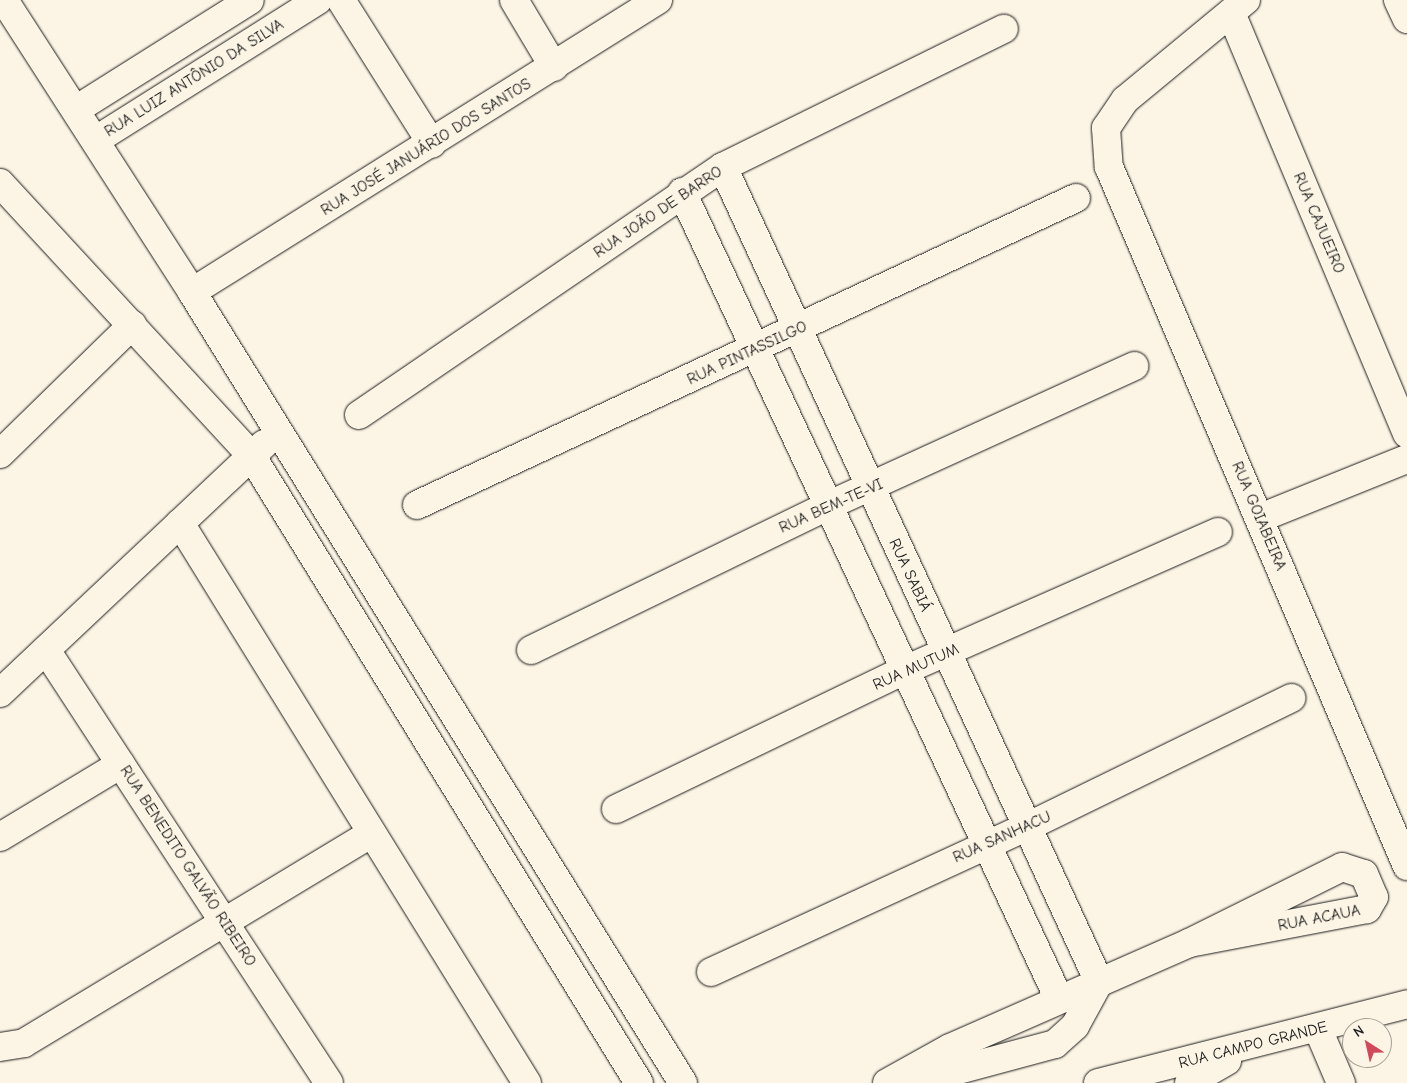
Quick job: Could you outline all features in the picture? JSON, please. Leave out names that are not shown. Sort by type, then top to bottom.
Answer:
[{"type":"street","points":[[4,0],[96,140],[192,292],[683,1083]]},
{"type":"street","points":[[76,109],[250,0]]},
{"type":"street","name":"RUA LUIZ ANTÔNIO DA SILVA","points":[[96,140],[318,0]]},
{"type":"street","points":[[341,0],[432,144]]},
{"type":"street","points":[[514,0],[554,67]]},
{"type":"street","name":"RUA JOSÉ JANUÁRIO DOS SANTOS","points":[[192,292],[432,144],[658,0]]},
{"type":"street","points":[[1398,0],[1407,19]]},
{"type":"street","name":"RUA GOIABEIRA","points":[[1239,6],[1125,100],[1106,128],[1108,167],[1260,518],[1407,866]]},
{"type":"street","name":"RUA CAJUEIRO","points":[[1239,6],[1407,434]]},
{"type":"street","name":"RUA JOÃO DE BARRO","points":[[359,415],[682,192],[723,167],[1004,29]]},
{"type":"street","name":"RUA SABIÁ","points":[[723,167],[870,490],[1029,826],[1099,982]]},
{"type":"street","points":[[682,192],[825,507],[905,670],[1059,999]]},
{"type":"street","points":[[3,193],[132,325],[251,456],[639,1083]]},
{"type":"street","name":"RUA PINTASSILGO","points":[[417,505],[754,351],[1076,198]]},
{"type":"street","points":[[0,454],[132,325]]},
{"type":"street","name":"RUA BEM-TE-VI","points":[[531,650],[825,507],[870,490],[1134,366]]},
{"type":"street","points":[[0,693],[278,432]]},
{"type":"street","points":[[1260,518],[1407,459]]},
{"type":"street","points":[[180,523],[527,1083]]},
{"type":"street","name":"RUA MUTUM","points":[[616,809],[905,670],[947,654],[1218,532]]},
{"type":"street","name":"RUA BENEDITO GALVÃO RIBEIRO","points":[[46,650],[329,1083]]},
{"type":"street","name":"RUA SANHACU","points":[[711,972],[987,843],[1029,826],[1291,698]]},
{"type":"street","points":[[0,838],[121,764]]},
{"type":"street","points":[[471,809],[500,788]]},
{"type":"street","points":[[0,1047],[24,1043],[223,921],[372,833]]},
{"type":"street","name":"RUA ACAUA","points":[[896,1081],[954,1059],[1059,999],[1189,942],[1342,867],[1364,874],[1374,897],[1367,909],[1189,942]]},
{"type":"street","points":[[928,1083],[932,1077],[954,1059],[1055,1044],[1075,1026],[1099,982]]},
{"type":"street","name":"RUA CAMPO GRANDE","points":[[1098,1083],[1318,1029],[1407,1004]]},
{"type":"street","points":[[1318,1029],[1341,1083]]},
{"type":"street","points":[[1196,1081],[1251,1046]]}]
